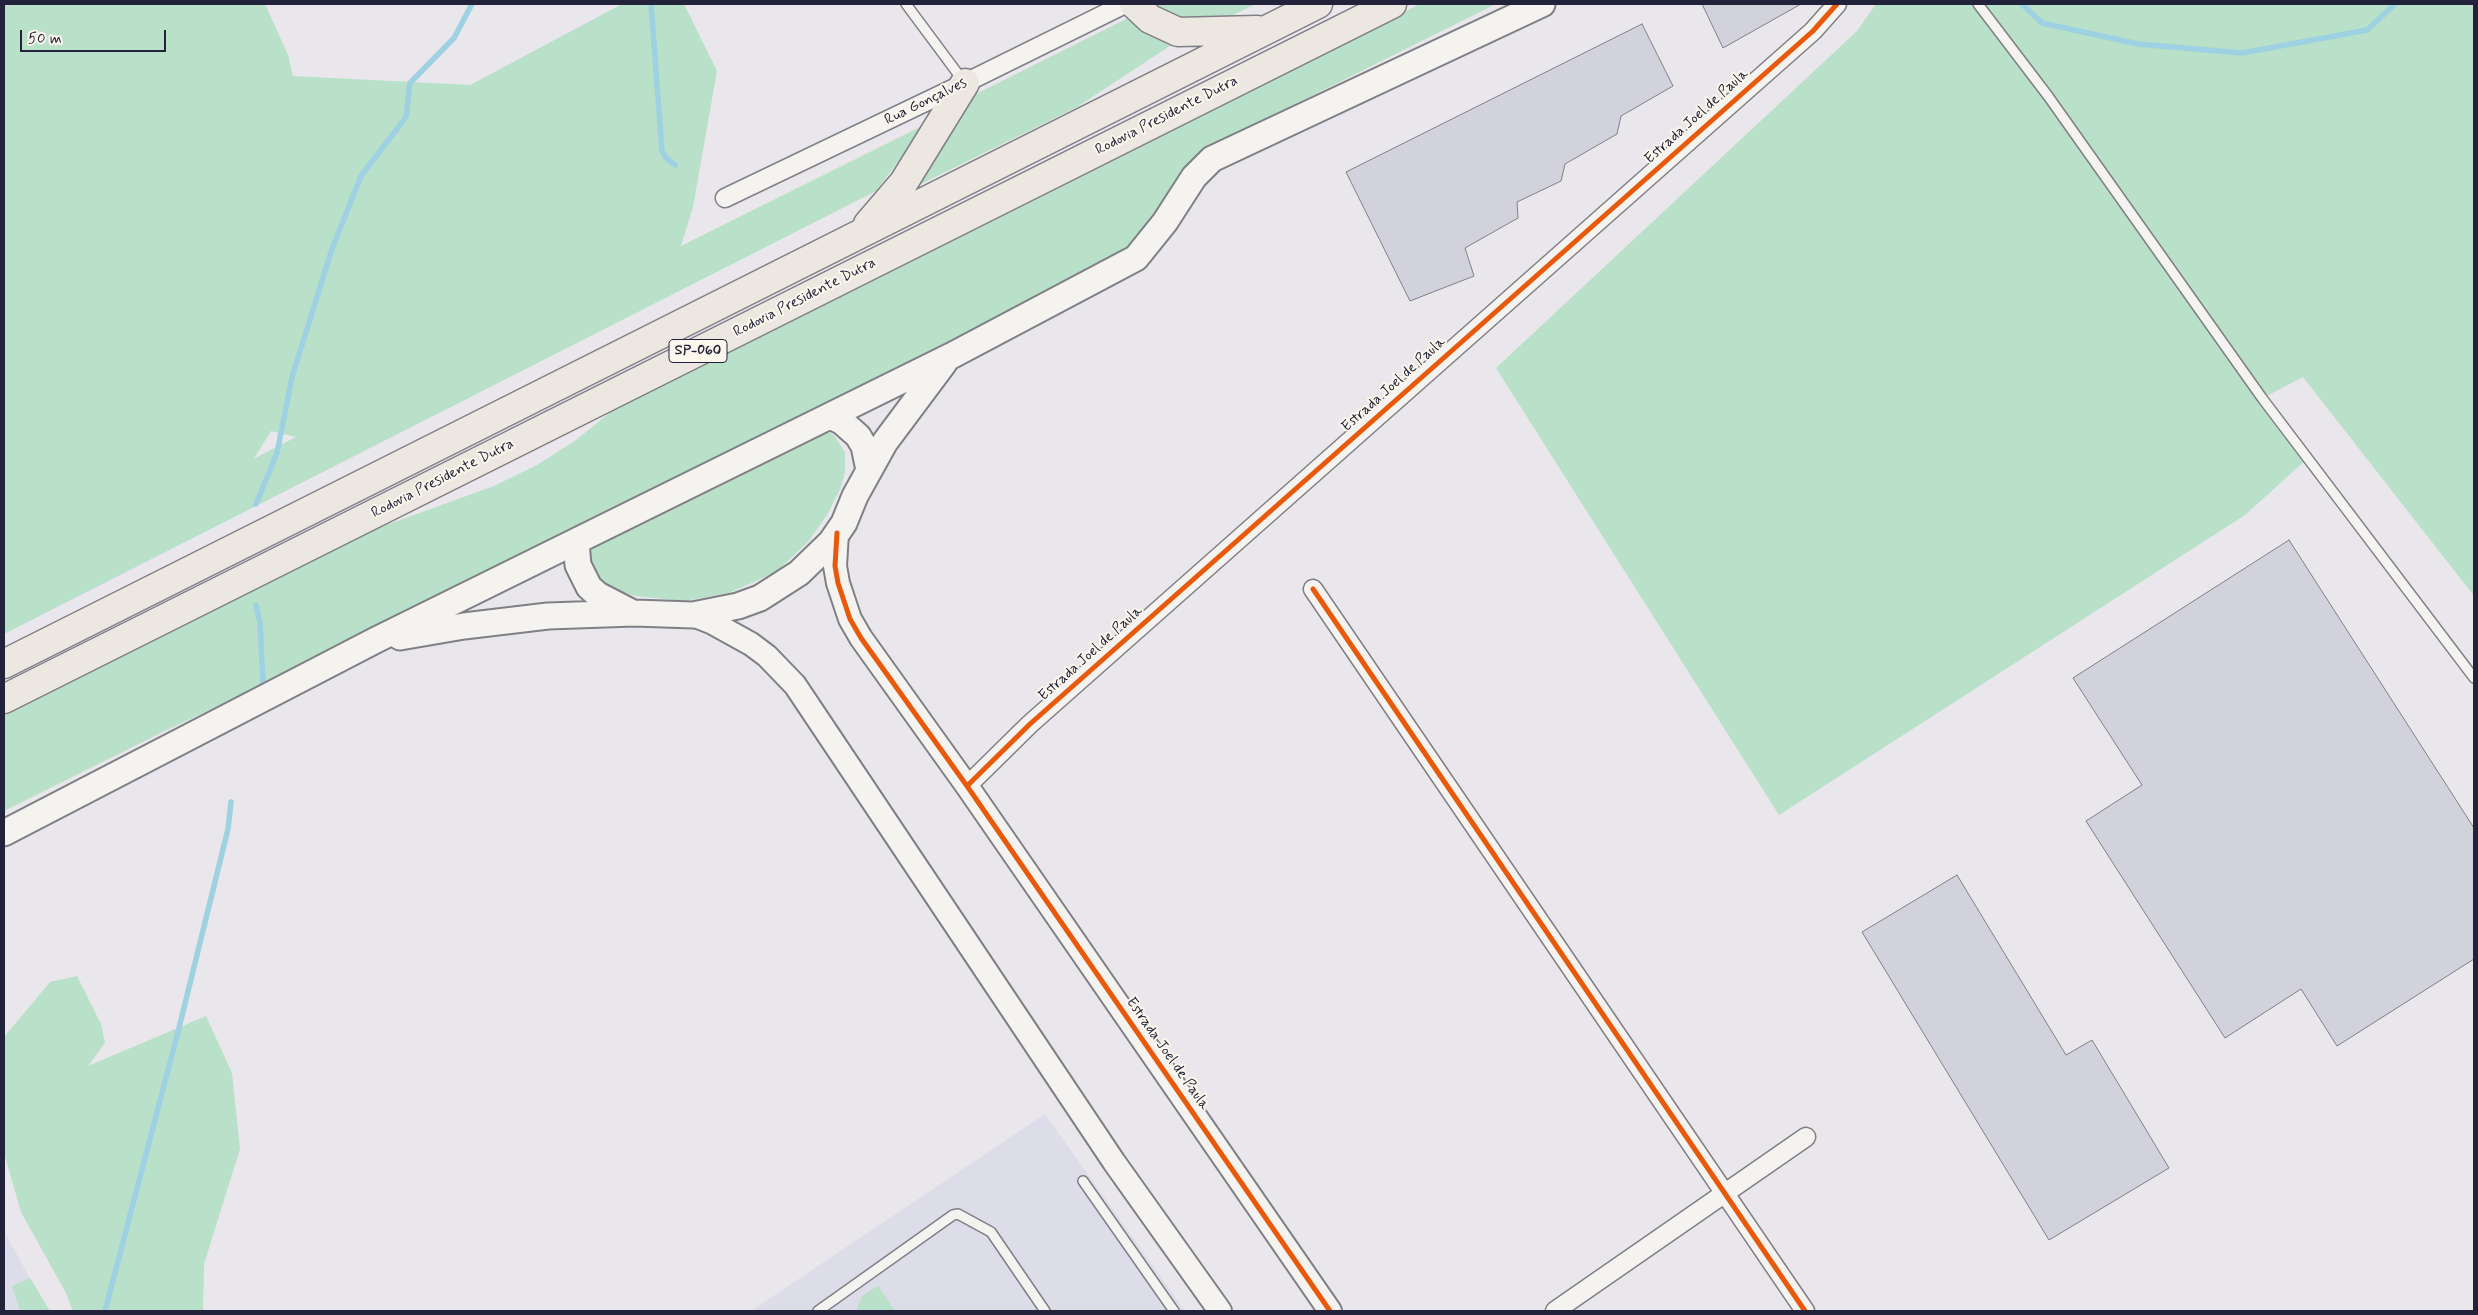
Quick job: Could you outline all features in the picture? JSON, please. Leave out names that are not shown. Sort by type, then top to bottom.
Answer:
[{"type":"highway","points":[[1134,4],[1150,19],[1178,32],[1266,29]]},
{"type":"highway","name":"SP-060","points":[[4,664],[1318,4]]},
{"type":"highway","name":"Rodovia Presidente Dutra","points":[[4,699],[1392,4]]},
{"type":"highway","points":[[861,232],[904,182],[965,83]]},
{"type":"main road","points":[[4,833],[376,640],[951,356],[1136,258],[1165,222],[1194,177],[1212,159],[1542,4]]},
{"type":"main road","points":[[376,640],[505,620],[634,613],[693,616],[738,606],[780,587],[815,558],[837,533],[869,470],[903,415],[951,356]]},
{"type":"main road","points":[[830,416],[841,421],[858,436],[864,446],[869,470]]},
{"type":"main road","points":[[576,542],[578,565],[589,587],[609,602],[634,613]]},
{"type":"street","name":"Rua Gonçalves","points":[[726,198],[1124,4]]},
{"type":"street","name":"Estrada Joel de Paula","points":[[967,786],[1030,724],[1813,31],[1837,4]]},
{"type":"street","name":"Estrada Joel de Paula","points":[[837,533],[835,566],[842,599],[850,619],[861,638],[967,786],[1330,1311]]},
{"type":"street","points":[[1313,588],[1805,1311]]},
{"type":"street","points":[[693,616],[713,623],[751,644],[767,656],[795,685],[1114,1162],[1220,1311]]},
{"type":"street","points":[[1555,1311],[1806,1137]]},
{"type":"lane","points":[[906,4],[965,83]]},
{"type":"lane","points":[[1978,4],[2048,96],[2262,398],[2474,678]]},
{"type":"lane","points":[[1084,1181],[1174,1311]]},
{"type":"lane","points":[[818,1311],[958,1214],[992,1232],[1045,1311]]},
{"type":"shaded area","points":[[1045,1114],[1185,1311],[751,1311]]},
{"type":"shaded area","points":[[4,1231],[30,1278],[50,1311],[4,1311]]},
{"type":"green space","points":[[4,4],[265,4],[288,55],[293,76],[470,85],[622,4],[684,4],[717,71],[693,207],[681,246],[926,124],[876,191],[4,634]],"holes":[[[271,431],[296,437],[255,458]]]},
{"type":"green space","points":[[1156,4],[1256,4],[1176,42],[1077,107],[911,189],[976,94]]},
{"type":"green space","points":[[1420,4],[1496,4],[1233,135],[1207,154],[1132,244],[1113,258],[1075,275],[933,354],[449,597],[171,728],[4,811],[4,715],[370,531],[494,486],[537,465],[576,440],[633,394]]},
{"type":"green space","points":[[1876,4],[2474,4],[2474,596],[2303,377],[2263,398],[2308,458],[2245,515],[1779,815],[1496,368],[1857,31]]},
{"type":"green space","points":[[826,431],[834,435],[845,452],[845,472],[841,487],[827,515],[808,542],[776,572],[729,593],[684,601],[635,596],[608,587],[598,578],[593,568],[590,546]]},
{"type":"green space","points":[[77,976],[101,1024],[105,1043],[88,1066],[206,1016],[232,1073],[240,1149],[204,1264],[203,1311],[73,1311],[66,1293],[21,1212],[4,1153],[4,1037],[50,982]]},
{"type":"green space","points":[[30,1278],[50,1311],[20,1311],[12,1286]]},
{"type":"green space","points":[[878,1286],[895,1311],[856,1311],[862,1296]]},
{"type":"building","points":[[1702,4],[1801,4],[1723,48]]},
{"type":"building","points":[[1642,24],[1673,86],[1621,116],[1617,134],[1565,164],[1561,181],[1517,202],[1518,218],[1465,248],[1474,276],[1410,301],[1346,172]]},
{"type":"building","points":[[2289,540],[2474,828],[2474,959],[2337,1046],[2301,989],[2225,1038],[2086,821],[2142,785],[2073,678]]},
{"type":"building","points":[[1957,875],[2066,1055],[2092,1040],[2169,1168],[2049,1240],[1862,932]]},
{"type":"waterway","points":[[256,504],[277,453],[292,377],[332,249],[361,176],[406,117],[410,83],[454,38],[472,4]]},
{"type":"waterway","points":[[651,4],[662,151],[666,158],[675,165]]},
{"type":"waterway","points":[[2022,4],[2042,23],[2138,44],[2242,53],[2367,30],[2395,4]]},
{"type":"waterway","points":[[256,605],[260,623],[263,684]]},
{"type":"waterway","points":[[105,1311],[179,1028],[228,829],[231,802]]},
{"type":"cycle path","points":[[967,786],[1030,724],[1813,31],[1837,4]]},
{"type":"cycle path","points":[[837,533],[835,566],[838,583],[850,619],[861,638],[967,786],[1330,1311]]},
{"type":"cycle path","points":[[1313,589],[1805,1311]]}]
